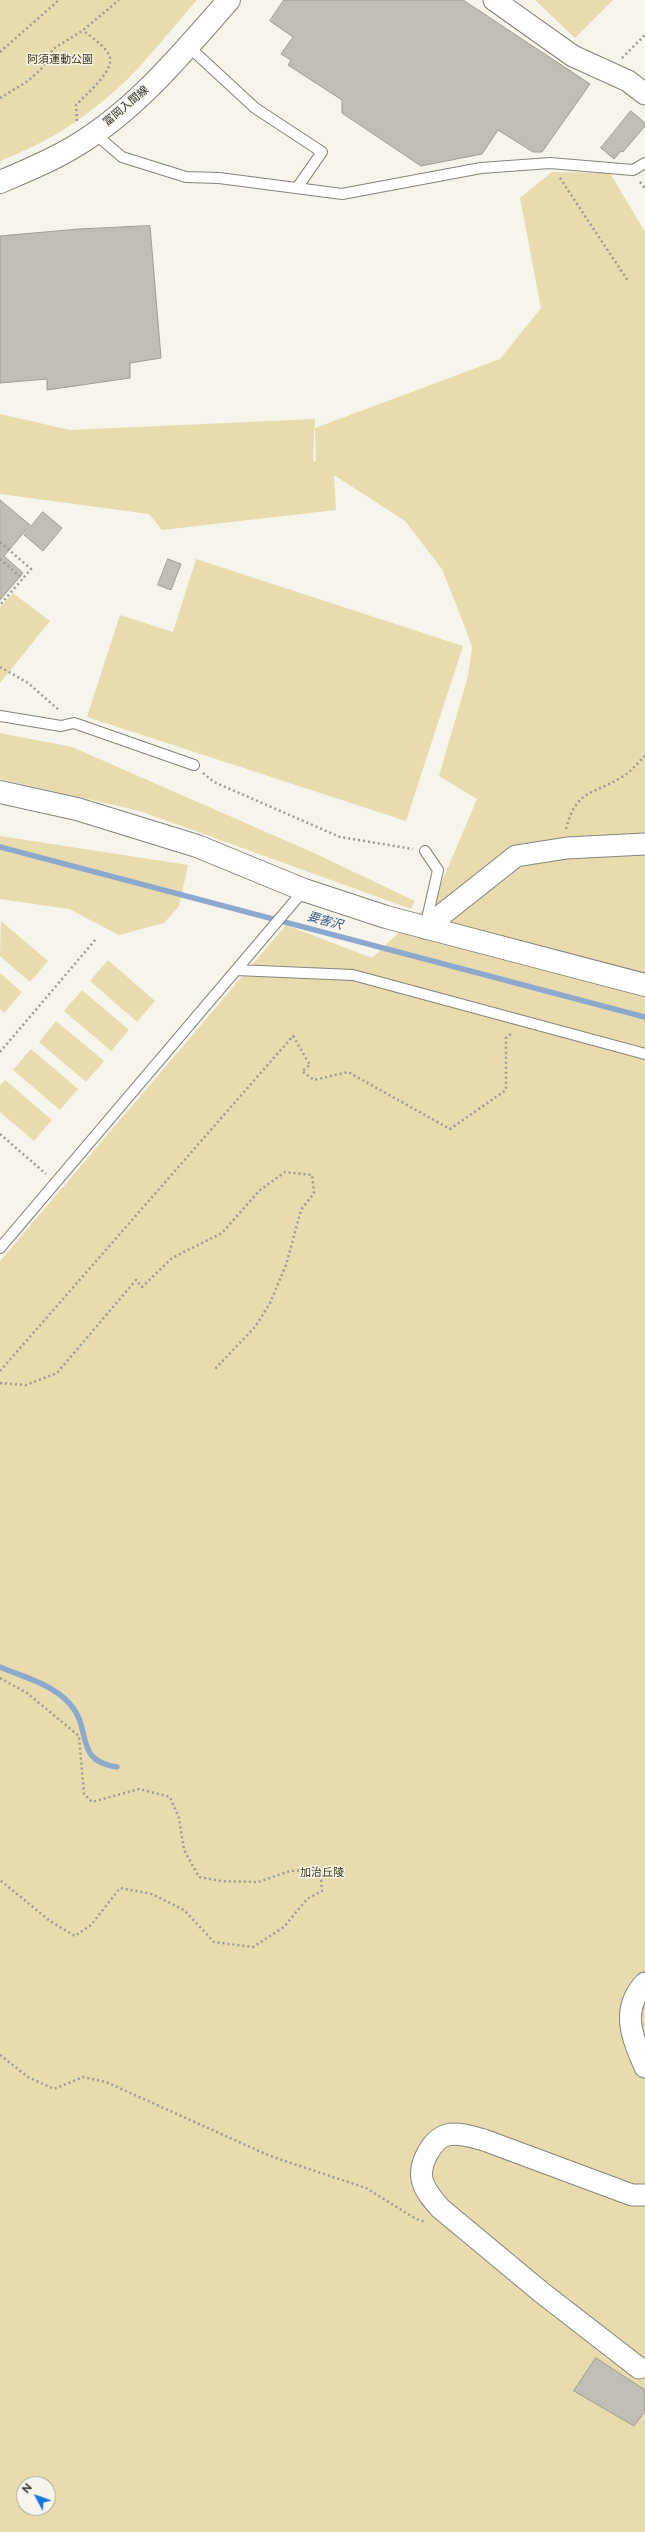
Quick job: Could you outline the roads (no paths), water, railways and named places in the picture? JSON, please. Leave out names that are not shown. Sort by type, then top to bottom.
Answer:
[{"type":"street","name":"富岡入間線","points":[[0,182],[44,163],[86,139],[139,98],[229,0]]},
{"type":"street","points":[[494,0],[573,56],[628,81],[645,94]]},
{"type":"street","points":[[0,792],[77,809],[197,846],[304,890],[386,917],[645,985]]},
{"type":"street","points":[[425,928],[516,856],[562,849],[645,844]]},
{"type":"street","points":[[645,1983],[635,1994],[630,2009],[635,2043],[645,2067]]},
{"type":"street","points":[[639,2368],[541,2292],[440,2208],[429,2196],[422,2179],[423,2163],[434,2145],[440,2140],[446,2136],[461,2135],[484,2140],[632,2196],[645,2195]]},
{"type":"lane","points":[[188,46],[255,108],[322,152],[297,188]]},
{"type":"lane","points":[[86,139],[122,156],[186,177],[342,194],[480,168],[550,162],[633,170],[645,162]]},
{"type":"lane","points":[[0,716],[61,726],[74,724],[194,765]]},
{"type":"lane","points":[[425,851],[438,870],[425,928]]},
{"type":"lane","points":[[0,1248],[304,890]]},
{"type":"lane","points":[[236,970],[353,975],[645,1054]]},
{"type":"waterway","name":"要害沢","points":[[0,847],[645,1017]]},
{"type":"waterway","points":[[0,1667],[46,1686],[63,1697],[77,1714],[89,1751],[94,1758],[103,1764],[117,1767]]},
{"type":"park label","name":"阿須運動公園","points":[[60,60]]},
{"type":"park label","name":"加治丘陵","points":[[322,1873]]}]
